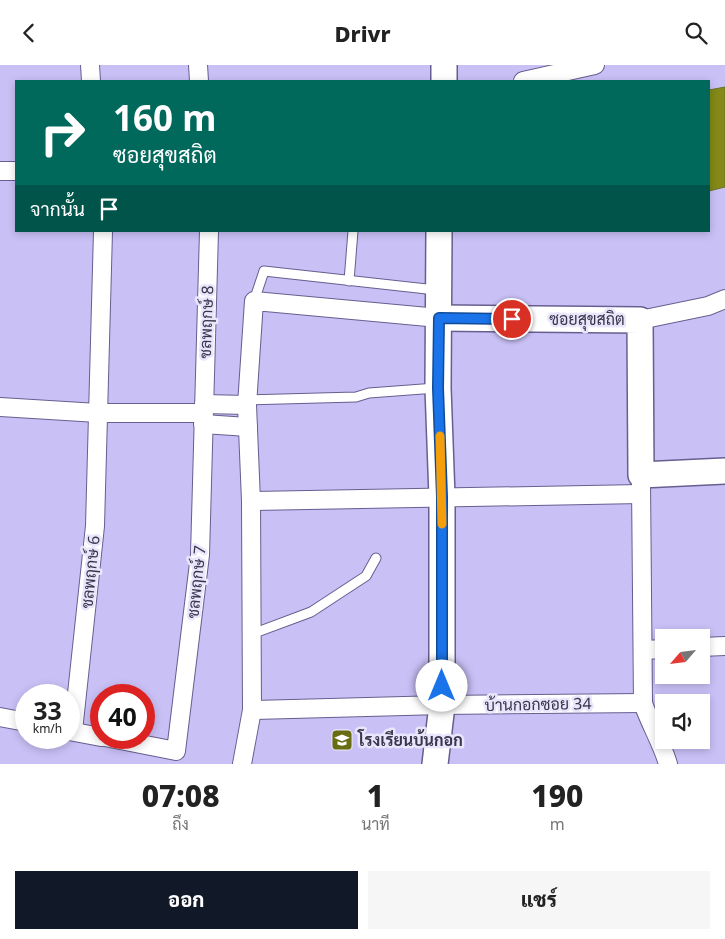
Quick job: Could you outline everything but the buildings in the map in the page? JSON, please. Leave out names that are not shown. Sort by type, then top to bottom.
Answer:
[{"type":"street","points":[[90,65],[91,80]]},
{"type":"street","points":[[198,65],[200,80]]},
{"type":"street","points":[[444,65],[444,80]]},
{"type":"street","points":[[528,80],[595,65]]},
{"type":"street","points":[[0,171],[15,171]]},
{"type":"street","name":"ชลพฤกษ์ 6","points":[[77,684],[95,526],[103,232]]},
{"type":"street","name":"ชลพฤกษ์ 8","points":[[203,414],[209,232]]},
{"type":"street","points":[[435,764],[442,705],[442,497],[438,388],[439,232]]},
{"type":"street","points":[[640,320],[708,305],[725,299]]},
{"type":"street","points":[[242,764],[252,710],[251,501],[247,403],[254,301],[439,318]]},
{"type":"street","name":"ซอยสุขสถิต","points":[[439,318],[640,320],[643,703],[665,752],[668,764]]},
{"type":"street","points":[[0,407],[98,413],[203,414],[247,403]]},
{"type":"street","points":[[203,414],[248,427]]},
{"type":"street","name":"ชลพฤกษ์ 7","points":[[155,747],[176,751],[200,555],[203,414]]},
{"type":"street","points":[[251,501],[442,497],[641,485],[725,471]]},
{"type":"street","points":[[710,647],[725,646]]},
{"type":"street","points":[[643,650],[655,649]]},
{"type":"street","name":"บ้านกอกซอย 34","points":[[252,710],[442,705],[643,703]]},
{"type":"street","points":[[0,717],[15,720]]},
{"type":"lane","points":[[349,281],[353,232]]},
{"type":"lane","points":[[254,301],[264,271],[439,290]]},
{"type":"lane","points":[[247,403],[356,397],[369,393],[438,388]]},
{"type":"lane","points":[[252,634],[311,612],[366,576],[376,558]]},
{"type":"shaded area","points":[[725,87],[725,187],[710,191],[710,90]]},
{"type":"slow traffic","points":[[440,436],[442,524]]},
{"type":"place","name":"โรงเรียนบ้นกอก","points":[[342,740]]},
{"type":"route","points":[[442,686],[442,497],[438,388],[439,318],[512,319]]}]
